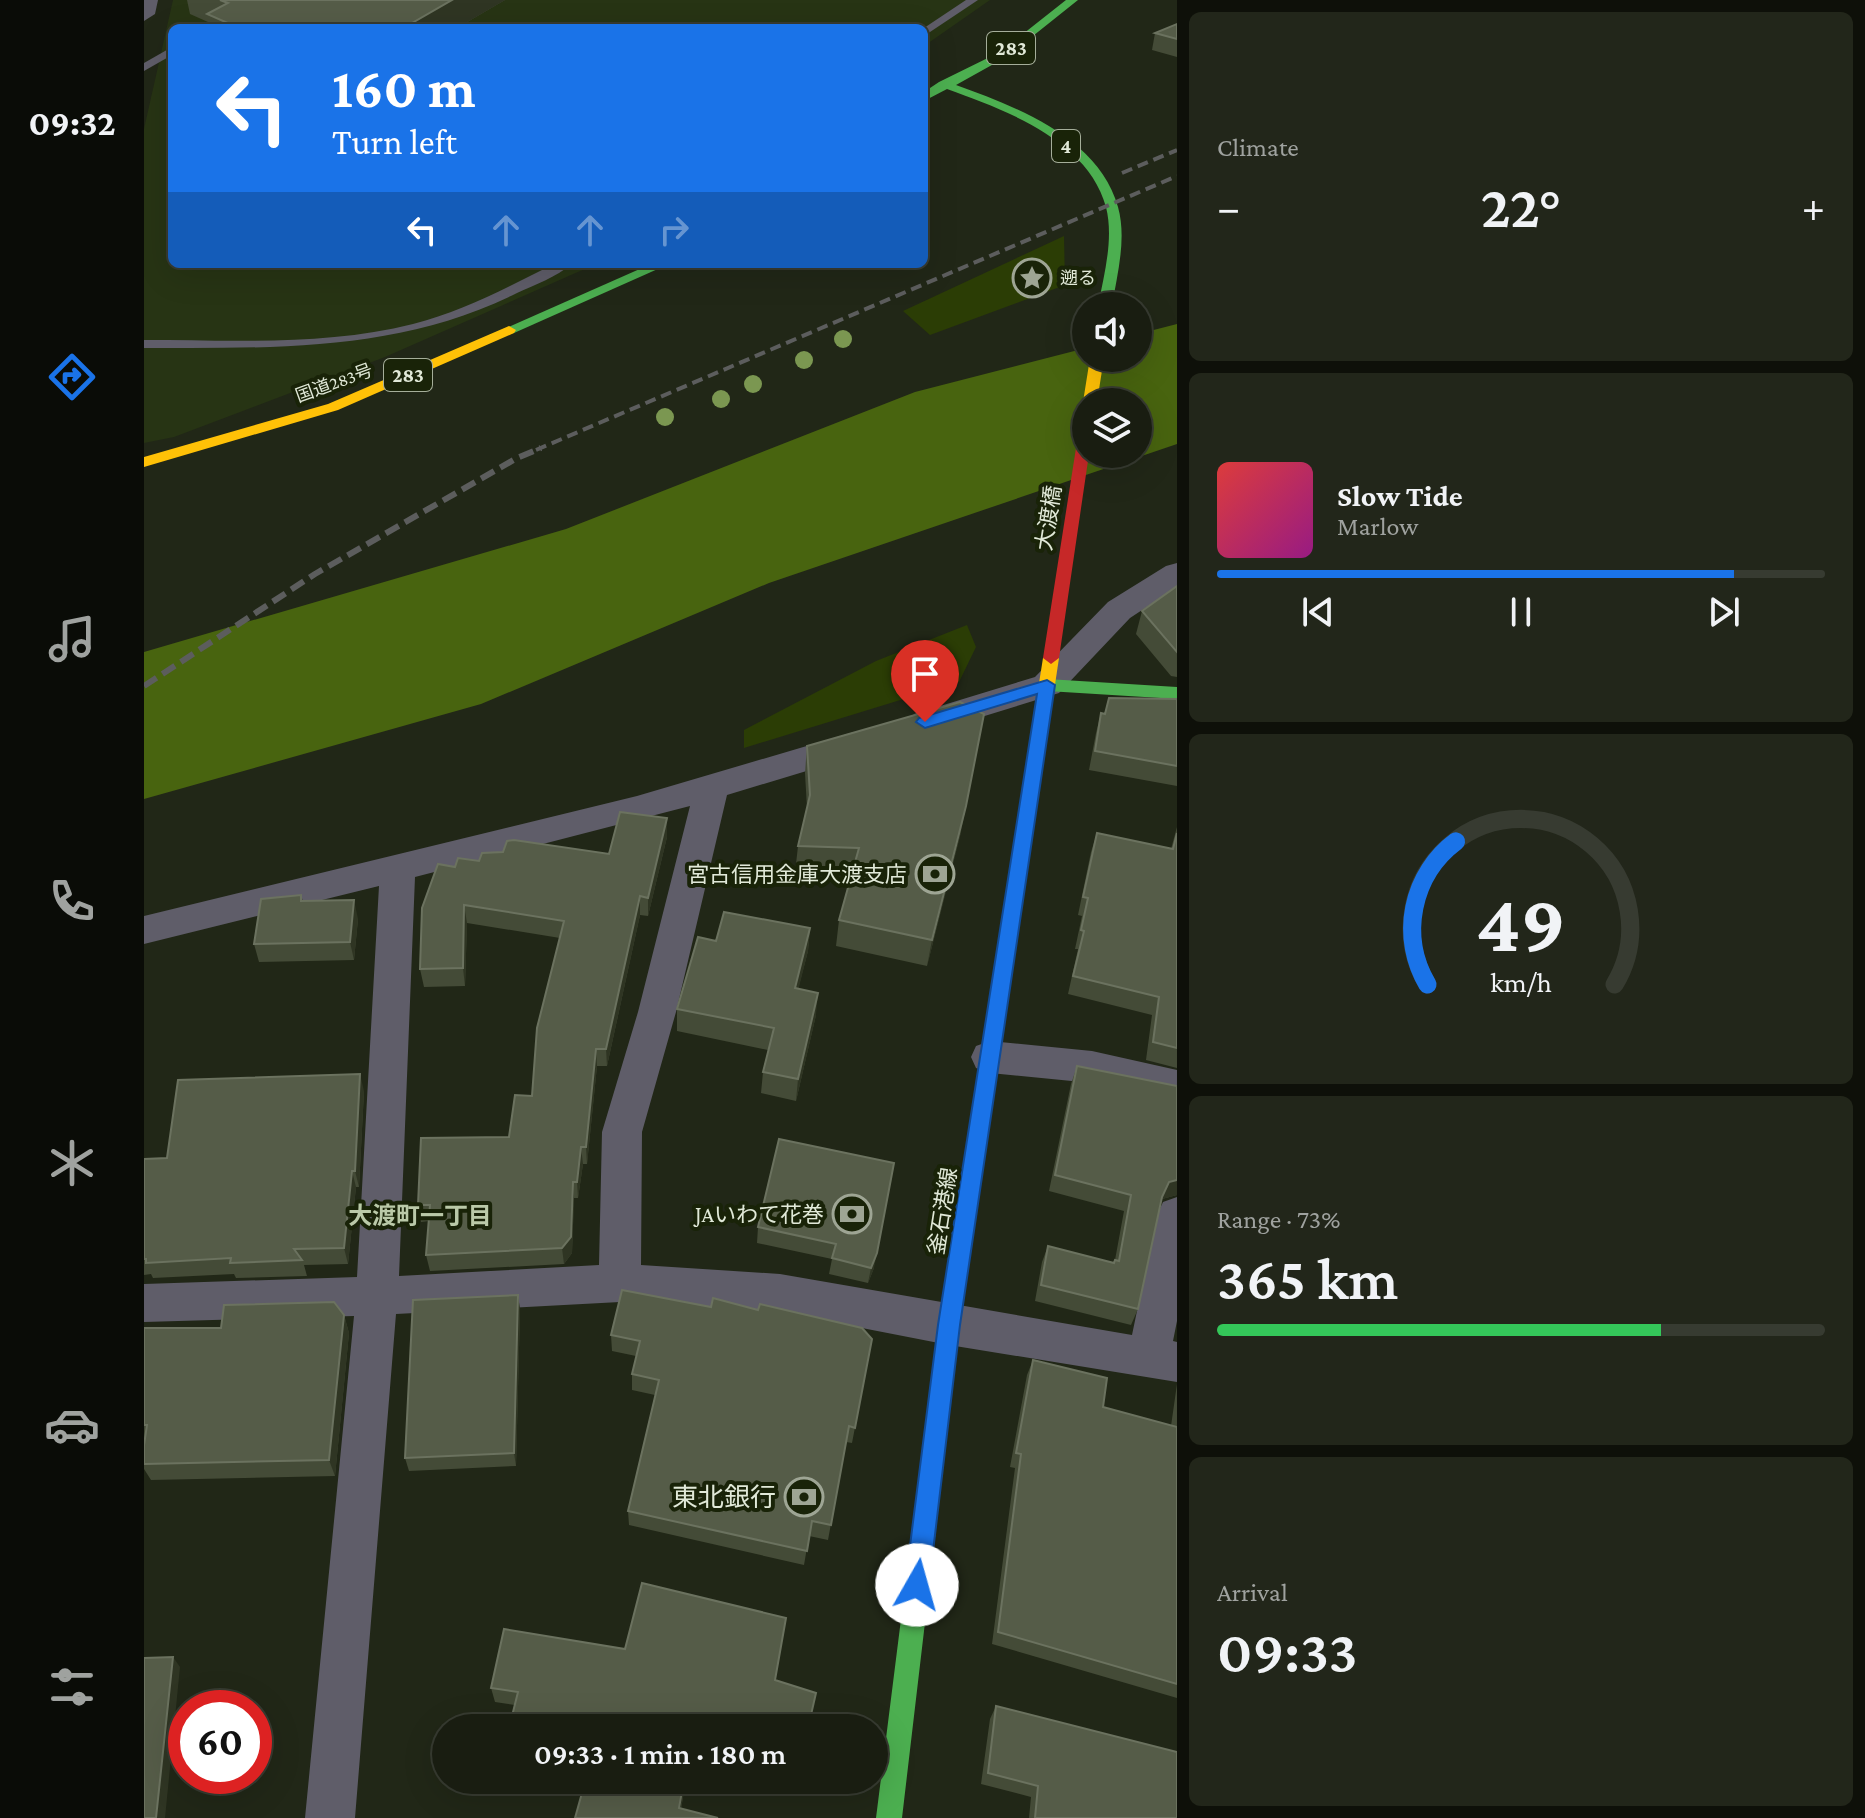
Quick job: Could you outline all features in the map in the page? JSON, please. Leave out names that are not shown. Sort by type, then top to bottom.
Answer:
[{"type":"main road","name":"283","points":[[928,94],[1004,54],[1073,0]]},
{"type":"main road","name":"283","points":[[943,84],[971,50]]},
{"type":"main road","name":"4","points":[[943,84],[1001,104],[1062,142],[1101,182],[1112,208],[1111,268],[1107,292]]},
{"type":"main road","name":"国道283号","points":[[144,462],[333,407],[653,268]]},
{"type":"main road","name":"大渡橋","points":[[1058,614],[1080,468]]},
{"type":"main road","name":"釜石港線","points":[[889,1818],[949,1325],[1058,614]]},
{"type":"main road","points":[[1047,685],[1177,693]]},
{"type":"street","points":[[144,14],[147,0]]},
{"type":"street","points":[[144,930],[637,809],[1047,685],[1119,610],[1177,573]]},
{"type":"street","points":[[620,1283],[622,1132],[657,1012],[712,787]]},
{"type":"street","points":[[330,1818],[377,1296],[398,866]]},
{"type":"street","points":[[990,1057],[1092,1067],[1177,1086]]},
{"type":"street","points":[[144,1303],[377,1296],[620,1283],[780,1293],[949,1325],[1163,1358],[1177,1215]]},
{"type":"lane","points":[[928,30],[973,0]]},
{"type":"lane","points":[[144,68],[168,53]]},
{"type":"lane","points":[[144,344],[322,343],[388,334],[454,316],[556,268]]},
{"type":"shaded area","points":[[173,0],[990,0],[928,43],[928,24],[168,24],[168,268],[587,268],[385,357],[174,437],[144,443],[144,129]]},
{"type":"shaded area","points":[[1064,236],[1065,285],[930,335],[903,311]]},
{"type":"shaded area","points":[[1177,324],[1177,444],[1152,453],[1152,388],[1072,388],[1072,468],[1107,468],[769,583],[481,704],[144,799],[144,652],[566,529],[915,392],[1072,352],[1072,372],[1152,372],[1152,330]]},
{"type":"shaded area","points":[[967,625],[976,647],[959,682],[744,748],[744,730],[876,661]]},
{"type":"building","points":[[220,0],[452,0],[410,24],[230,24],[207,14],[228,3]]},
{"type":"building","points":[[1177,24],[1177,39],[1155,33]]},
{"type":"building","points":[[1177,586],[1177,652],[1142,611]]},
{"type":"building","points":[[1109,698],[1177,699],[1177,766],[1095,751],[1101,713],[1105,714]]},
{"type":"building","points":[[960,702],[984,714],[966,806],[932,940],[839,920],[859,848],[798,846],[810,795],[807,746]]},
{"type":"building","points":[[620,812],[667,818],[648,898],[640,896],[606,1049],[596,1049],[586,1147],[581,1147],[577,1182],[573,1182],[571,1237],[562,1248],[426,1255],[430,1205],[418,1205],[421,1138],[509,1137],[515,1095],[532,1096],[537,1028],[564,921],[464,905],[463,968],[420,969],[422,908],[438,864],[455,867],[458,858],[479,861],[482,853],[503,852],[507,841],[514,840],[609,854]]},
{"type":"building","points":[[1097,833],[1173,849],[1177,833],[1177,1048],[1153,1042],[1159,997],[1073,976],[1084,931],[1081,930],[1088,898],[1083,897]]},
{"type":"building","points":[[301,895],[301,901],[354,900],[350,942],[254,944],[261,899]]},
{"type":"building","points":[[724,912],[810,928],[795,988],[818,993],[798,1079],[763,1072],[774,1028],[677,1009],[698,937],[716,941]]},
{"type":"building","points":[[1077,1066],[1177,1086],[1177,1180],[1169,1182],[1162,1197],[1138,1309],[1041,1285],[1048,1246],[1114,1263],[1115,1260],[1119,1261],[1131,1195],[1055,1175]]},
{"type":"building","points":[[360,1074],[355,1171],[352,1171],[344,1248],[294,1249],[302,1260],[230,1263],[231,1258],[146,1263],[144,1159],[167,1158],[178,1080]]},
{"type":"building","points":[[779,1139],[894,1163],[877,1253],[871,1268],[832,1258],[836,1244],[758,1227]]},
{"type":"building","points":[[622,1290],[711,1307],[713,1298],[758,1310],[760,1304],[862,1328],[872,1339],[855,1428],[849,1426],[831,1525],[812,1521],[807,1551],[628,1511],[659,1380],[632,1374],[640,1341],[611,1335]]},
{"type":"building","points":[[518,1295],[514,1453],[405,1458],[413,1300]]},
{"type":"building","points":[[334,1302],[344,1315],[329,1460],[144,1464],[147,1425],[144,1425],[144,1328],[221,1328],[224,1305]]},
{"type":"building","points":[[1033,1360],[1107,1378],[1103,1407],[1177,1427],[1177,1684],[998,1632],[1021,1454],[1016,1453]]},
{"type":"building","points":[[642,1583],[786,1618],[775,1680],[816,1693],[811,1714],[512,1714],[518,1692],[491,1688],[504,1629],[625,1649]]},
{"type":"building","points":[[173,1657],[156,1818],[144,1818],[144,1658]]},
{"type":"building","points":[[996,1706],[1177,1752],[1177,1818],[1035,1818],[1038,1786],[988,1773]]},
{"type":"building","points":[[582,1794],[682,1794],[679,1808],[718,1818],[575,1818]]},
{"type":"railway","points":[[1122,173],[1177,150]]},
{"type":"railway","points":[[536,450],[1177,176]]},
{"type":"railway","points":[[144,686],[315,574],[517,458],[541,448]]},
{"type":"traffic: fast","points":[[928,95],[1004,54],[1073,0]]},
{"type":"traffic: fast","points":[[943,84],[991,102],[1043,128],[1087,162],[1102,183],[1114,219],[1113,256],[1107,292]]},
{"type":"traffic: fast","points":[[509,330],[653,268]]},
{"type":"traffic: fast","points":[[1047,685],[1177,693]]},
{"type":"traffic: fast","points":[[889,1818],[949,1325],[1012,911]]},
{"type":"traffic: slow","points":[[144,462],[333,407],[509,330]]},
{"type":"traffic: slow","points":[[1092,388],[1095,372]]},
{"type":"traffic: slow","points":[[1012,911],[1051,658]]},
{"type":"traffic: jam","points":[[1051,658],[1080,468]]},
{"type":"place","name":"遡る","points":[[1032,278]]},
{"type":"place","name":"宮古信用金庫大渡支店","points":[[935,874]]},
{"type":"place","name":"JAいわて花巻","points":[[852,1214]]},
{"type":"place","name":"東北銀行","points":[[804,1497]]},
{"type":"district","name":"大渡町一丁目","points":[[420,1216]]},
{"type":"route","points":[[917,1585],[949,1325],[1047,685],[925,722]]}]
